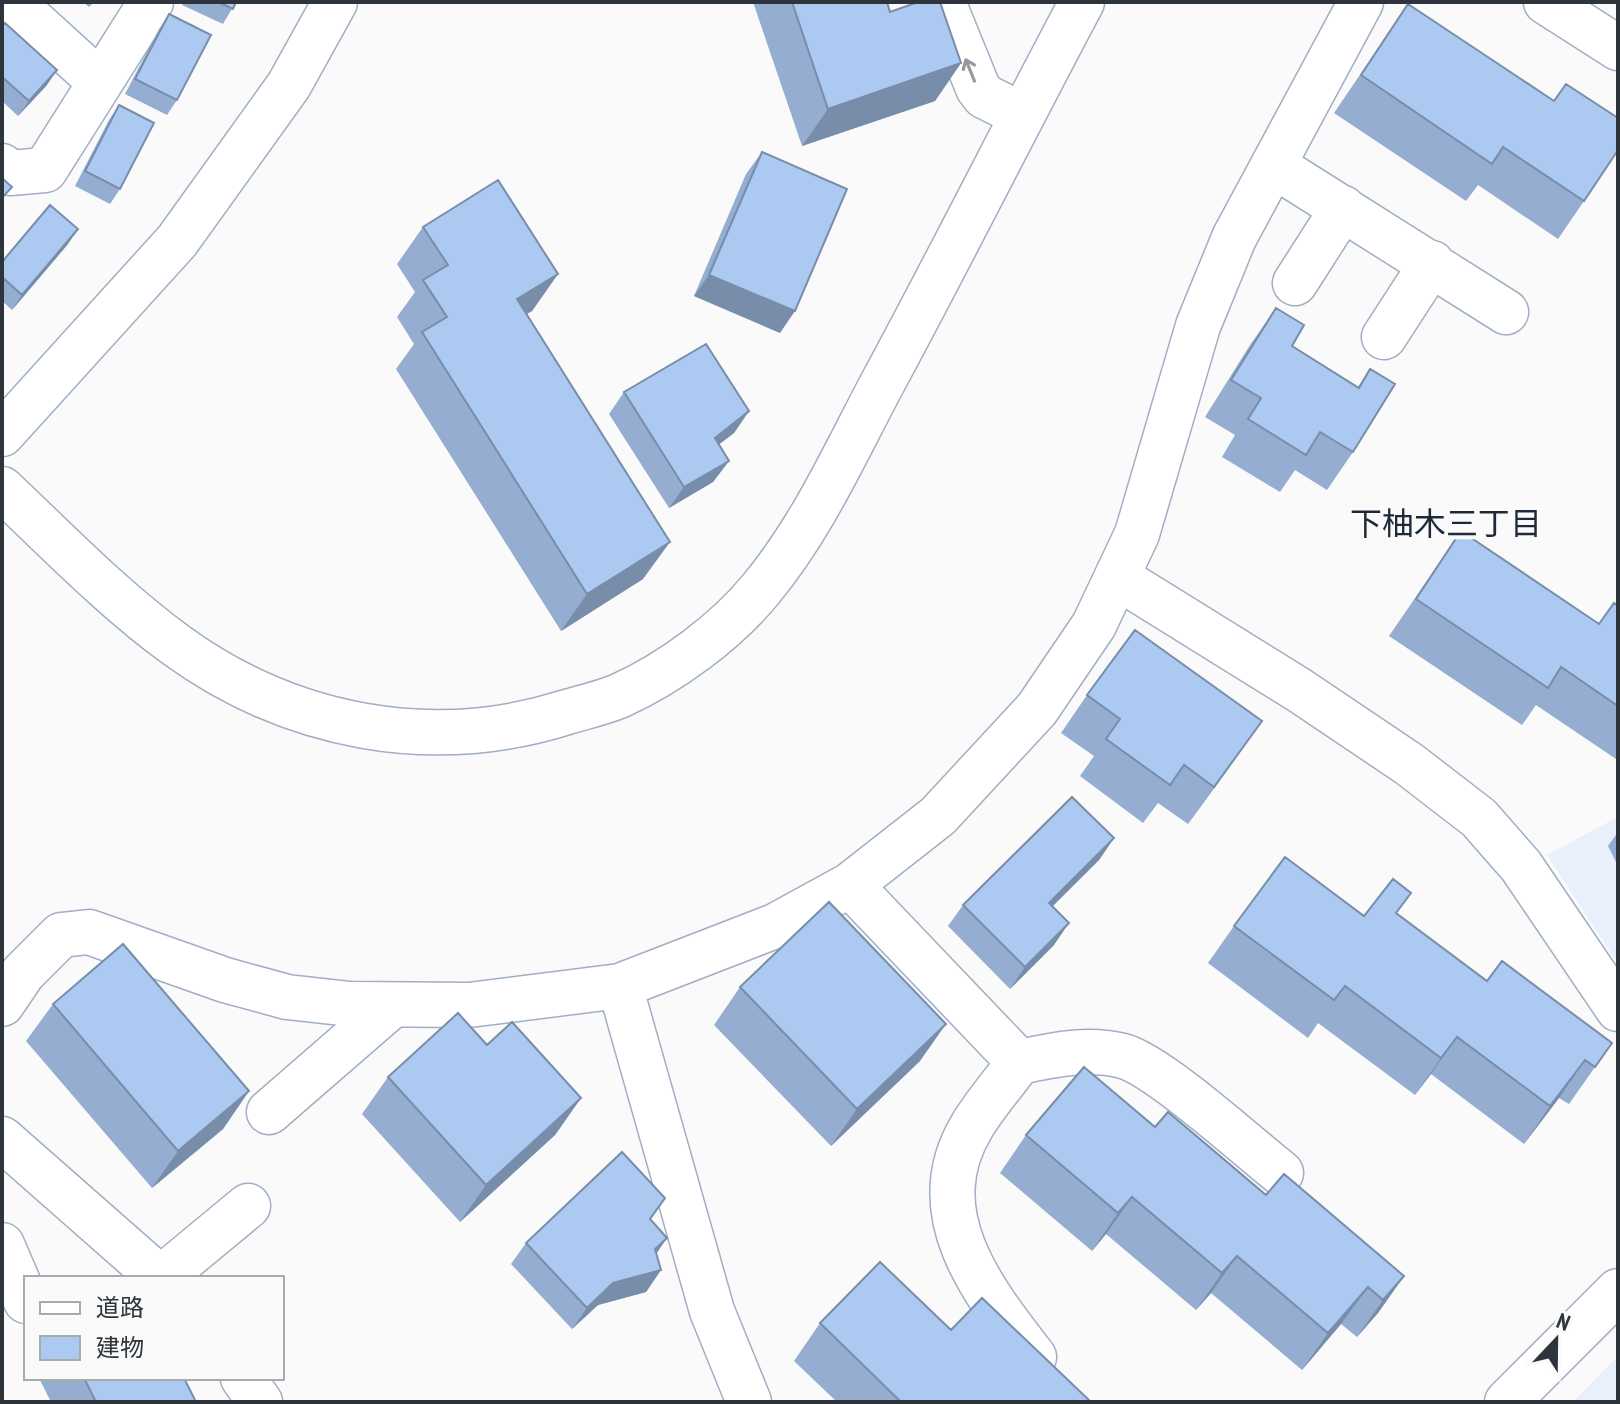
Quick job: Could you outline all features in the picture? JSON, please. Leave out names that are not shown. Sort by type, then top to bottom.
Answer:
[{"type":"street","points":[[12,2],[100,82]]},
{"type":"street","points":[[2,166],[10,173],[45,170],[151,2]]},
{"type":"street","points":[[2,434],[177,241],[289,85],[335,2]]},
{"type":"street","points":[[943,2],[978,88],[984,96],[1022,115]]},
{"type":"street","points":[[2,489],[152,627],[225,677],[275,703],[360,726],[446,734],[530,724],[619,695],[724,627],[763,588],[795,545],[840,467],[1082,2]]},
{"type":"street","points":[[2,1004],[23,973],[61,935],[89,932],[225,980],[287,997],[390,1007],[469,1005],[620,986],[775,926],[850,885],[938,816],[1037,709],[1094,625],[1137,534],[1198,326],[1234,238],[1361,2]]},
{"type":"street","points":[[1546,2],[1618,48]]},
{"type":"street","points":[[1273,165],[1506,312]]},
{"type":"street","points":[[1295,283],[1343,208]]},
{"type":"street","points":[[1384,337],[1432,263]]},
{"type":"street","points":[[1117,577],[1385,747],[1479,818],[1539,891],[1618,1009]]},
{"type":"street","points":[[850,885],[1019,1062]]},
{"type":"street","points":[[620,986],[712,1311],[749,1402]]},
{"type":"street","points":[[269,1112],[390,1007]]},
{"type":"street","points":[[1034,1357],[983,1291],[953,1220],[952,1185],[958,1154],[972,1126],[1019,1062],[1066,1052],[1103,1052],[1142,1064],[1281,1173]]},
{"type":"street","points":[[2,1139],[158,1276]]},
{"type":"street","points":[[162,1276],[248,1206]]},
{"type":"street","points":[[2,1245],[24,1296]]},
{"type":"street","points":[[1507,1402],[1618,1291]]},
{"type":"street","points":[[244,1380],[260,1402]]},
{"type":"shaded area","points":[[1618,817],[1618,964],[1547,855]]},
{"type":"shaded area","points":[[1618,1356],[1618,1402],[1573,1402]]},
{"type":"building","points":[[218,2],[236,2],[233,9]]},
{"type":"building","points":[[792,2],[887,2],[890,12],[918,2],[940,2],[961,63],[828,109]]},
{"type":"building","points":[[1408,4],[1554,101],[1566,84],[1618,118],[1618,150],[1584,201],[1503,147],[1492,164],[1361,75]]},
{"type":"building","points":[[169,14],[211,35],[177,100],[135,79]]},
{"type":"building","points":[[5,23],[57,70],[29,101],[2,77],[2,26]]},
{"type":"building","points":[[119,105],[154,123],[120,189],[85,171]]},
{"type":"building","points":[[762,152],[847,189],[795,311],[709,275]]},
{"type":"building","points":[[2,178],[12,187],[2,198]]},
{"type":"building","points":[[498,180],[558,274],[517,299],[670,542],[587,594],[422,332],[447,317],[423,280],[448,265],[423,227]]},
{"type":"building","points":[[50,205],[78,229],[22,295],[2,277],[2,262]]},
{"type":"building","points":[[1276,308],[1304,325],[1292,346],[1359,388],[1370,369],[1395,384],[1353,452],[1320,432],[1306,455],[1248,419],[1261,398],[1231,380]]},
{"type":"building","points":[[706,344],[749,411],[715,438],[729,461],[684,487],[624,392]]},
{"type":"building","points":[[1461,531],[1599,624],[1614,603],[1618,606],[1618,706],[1561,667],[1548,688],[1416,599]]},
{"type":"building","points":[[1135,630],[1262,721],[1214,787],[1184,765],[1170,785],[1106,739],[1120,719],[1087,695]]},
{"type":"building","points":[[1072,797],[1114,838],[1049,903],[1069,923],[1025,967],[963,905]]},
{"type":"building","points":[[1285,857],[1364,916],[1393,879],[1411,893],[1396,913],[1487,981],[1502,961],[1612,1043],[1595,1067],[1585,1060],[1550,1106],[1457,1037],[1441,1058],[1345,986],[1334,1000],[1234,926]]},
{"type":"building","points":[[829,902],[946,1024],[857,1109],[740,987]]},
{"type":"building","points":[[123,944],[249,1091],[178,1151],[53,1004]]},
{"type":"building","points":[[458,1013],[487,1045],[512,1022],[581,1098],[486,1185],[388,1077]]},
{"type":"building","points":[[1084,1067],[1155,1127],[1168,1112],[1266,1195],[1284,1174],[1404,1276],[1383,1300],[1368,1287],[1328,1333],[1237,1256],[1222,1273],[1132,1197],[1118,1213],[1026,1135]]},
{"type":"building","points":[[622,1152],[665,1198],[650,1219],[667,1238],[655,1249],[661,1270],[613,1283],[587,1308],[526,1243]]},
{"type":"building","points":[[880,1262],[951,1330],[982,1298],[1091,1402],[901,1402],[820,1323]]},
{"type":"building","points":[[85,1380],[185,1380],[196,1402],[96,1402]]},
{"type":"district","name":"下柚木三丁目","points":[[1446,523]]}]
